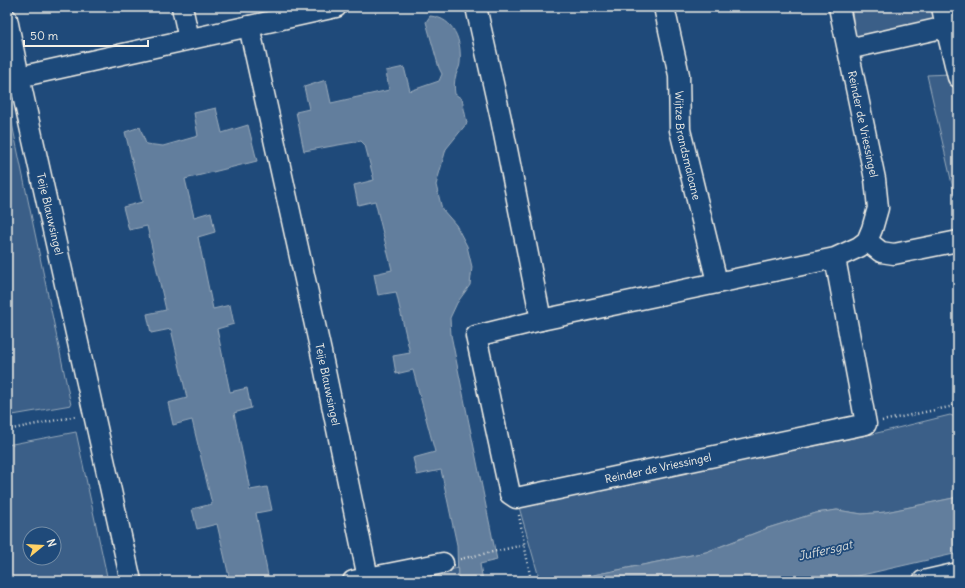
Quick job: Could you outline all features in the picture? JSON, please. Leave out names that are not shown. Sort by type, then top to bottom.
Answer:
[{"type":"street","points":[[182,7],[189,39]]},
{"type":"street","points":[[19,77],[336,7]]},
{"type":"street","points":[[476,7],[501,118],[541,320]]},
{"type":"street","name":"Wijtze Brandsmaloane","points":[[664,7],[679,75],[680,130],[717,282]]},
{"type":"street","name":"Reinder de Vriessingel","points":[[839,7],[876,186],[878,208],[867,241]]},
{"type":"street","points":[[942,7],[957,73]]},
{"type":"street","name":"Teije Blauwsingel","points":[[7,19],[131,581]]},
{"type":"street","name":"Teije Blauwsingel","points":[[249,26],[321,352],[360,580],[443,563]]},
{"type":"street","points":[[848,49],[946,27]]},
{"type":"street","points":[[516,498],[510,494],[476,336],[541,320],[835,258],[859,247],[867,241],[881,252],[894,254],[958,241]]},
{"type":"street","points":[[835,258],[866,424]]},
{"type":"street","name":"Reinder de Vriessingel","points":[[516,498],[866,424]]},
{"type":"street","points":[[923,581],[958,573]]},
{"type":"path","points":[[866,424],[954,406],[958,408]]},
{"type":"path","points":[[7,430],[94,413]]},
{"type":"path","points":[[516,498],[531,581]]},
{"type":"path","points":[[443,563],[524,545]]},
{"type":"shaded area","points":[[851,7],[931,7],[934,23],[853,41],[853,18]]},
{"type":"shaded area","points":[[958,71],[958,197],[955,197],[927,75],[950,74]]},
{"type":"shaded area","points":[[7,100],[71,405],[7,416]]},
{"type":"shaded area","points":[[950,415],[958,418],[958,497],[886,512],[862,514],[837,510],[816,513],[768,528],[706,552],[564,581],[540,581],[519,507],[877,433]]},
{"type":"shaded area","points":[[76,432],[108,581],[7,581],[7,445]]},
{"type":"shaded area","points":[[458,568],[458,581],[400,581]]},
{"type":"water","points":[[430,16],[446,21],[451,26],[458,39],[460,47],[460,66],[456,74],[454,84],[455,94],[462,99],[467,123],[446,149],[436,185],[442,209],[456,225],[467,246],[472,267],[470,285],[457,303],[450,318],[451,335],[497,560],[480,564],[483,581],[458,581],[457,545],[441,470],[417,475],[413,458],[435,452],[413,370],[396,374],[393,356],[410,353],[396,292],[378,295],[374,274],[392,270],[375,201],[358,205],[354,185],[374,180],[365,145],[361,141],[304,151],[296,112],[309,109],[304,87],[326,80],[331,103],[389,90],[386,71],[404,67],[410,91],[439,81],[442,74],[426,22]]},
{"type":"water","points":[[216,108],[222,133],[248,125],[257,161],[185,179],[194,217],[211,212],[215,232],[198,237],[213,309],[230,305],[234,324],[217,329],[230,392],[247,388],[251,408],[234,413],[250,490],[267,487],[272,510],[256,513],[269,581],[230,581],[217,524],[197,529],[192,509],[212,504],[192,420],[173,425],[168,403],[187,398],[171,329],[151,333],[147,314],[166,310],[147,226],[129,230],[123,207],[142,202],[125,132],[140,127],[146,144],[163,146],[198,136],[194,113]]},
{"type":"water","name":"Juffersgat","points":[[958,497],[958,553],[836,581],[564,581],[706,552],[768,528],[816,513],[837,510],[862,514],[886,512]]}]
